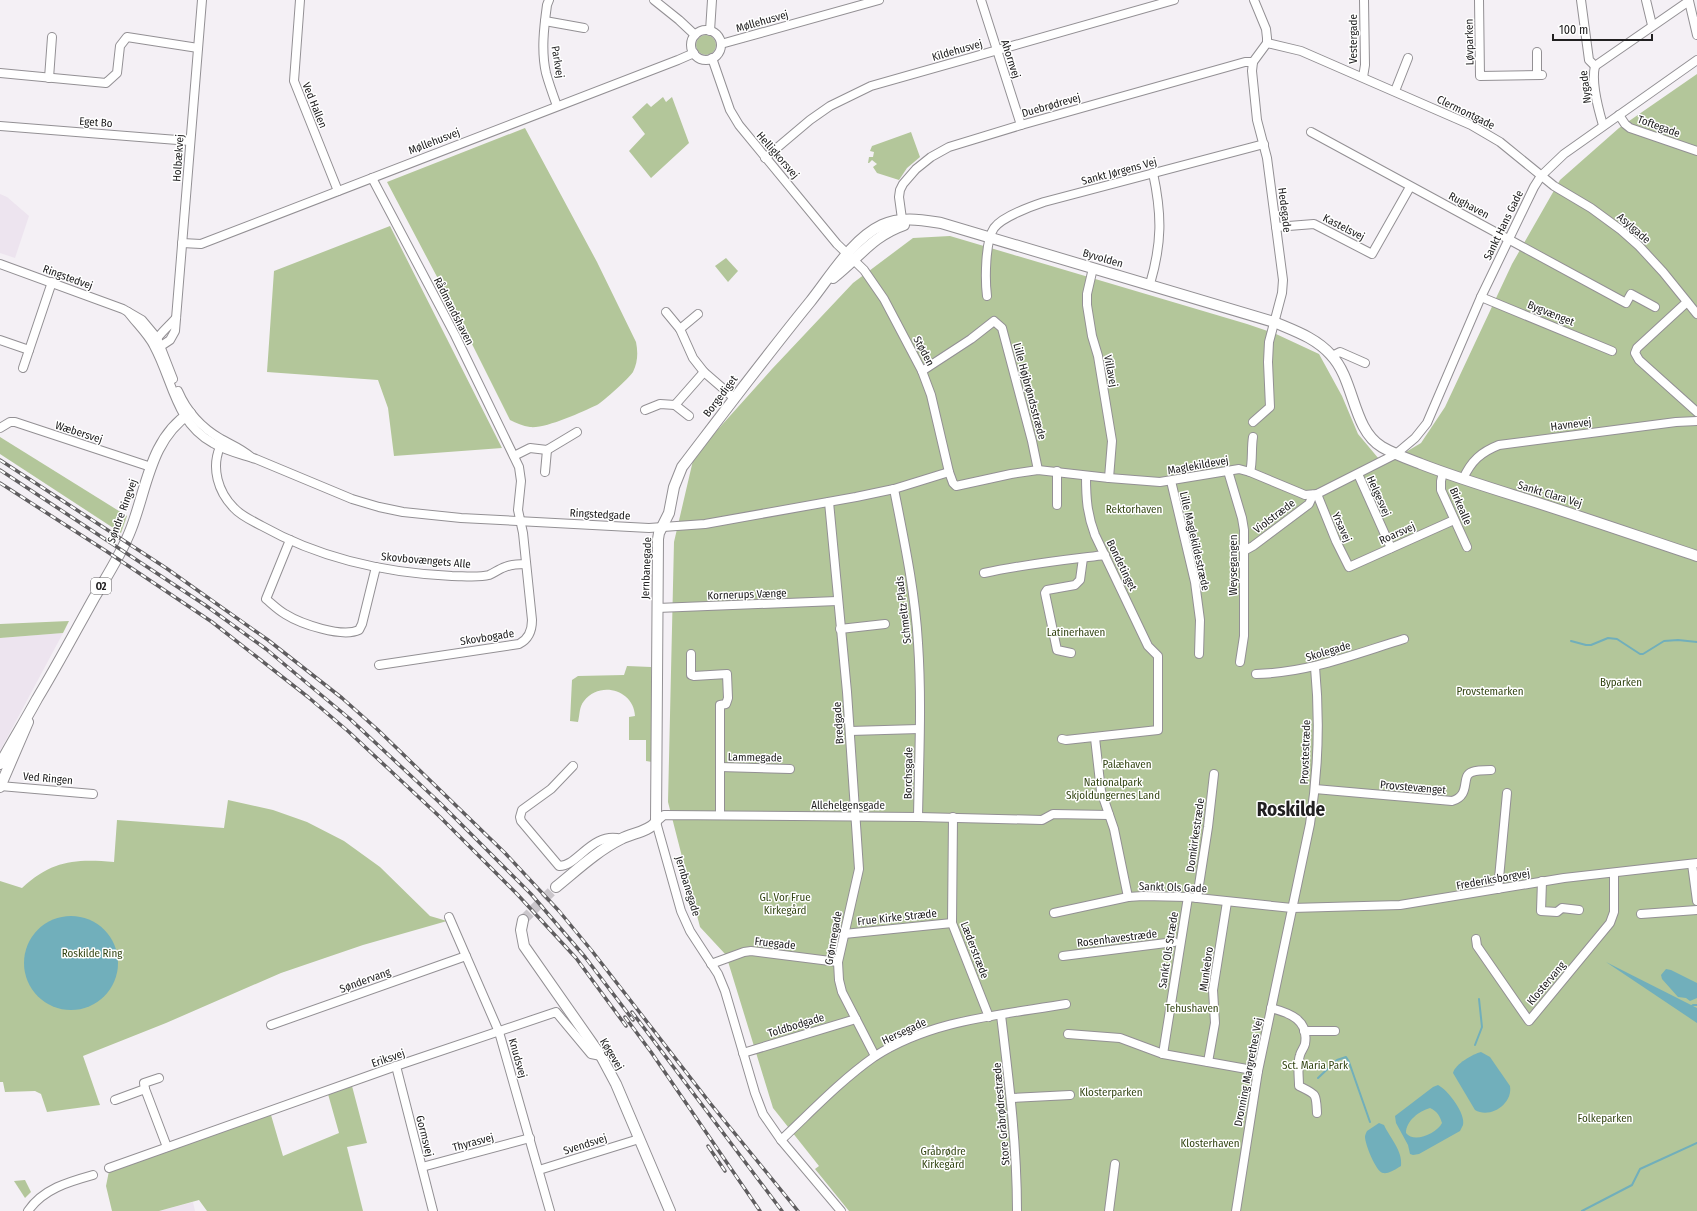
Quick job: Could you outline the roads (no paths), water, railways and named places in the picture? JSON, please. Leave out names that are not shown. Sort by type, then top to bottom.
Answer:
[{"type":"main road","name":"Byvolden","points":[[850,257],[868,234],[882,225],[902,219],[941,223],[1274,322],[1318,343],[1332,356]]},
{"type":"main road","name":"Byvolden","points":[[850,257],[891,229],[924,221]]},
{"type":"main road","name":"Borgediget","points":[[662,527],[669,513],[674,484],[682,467],[818,291],[850,257]]},
{"type":"main road","name":"Sankt Clara Vej","points":[[1332,356],[1345,376],[1362,422],[1370,435],[1379,445],[1396,454],[1443,472],[1604,523],[1697,556]]},
{"type":"main road","name":"Søndre Ringvej","points":[[0,764],[115,562],[131,529],[151,467],[161,443],[171,430],[187,415]]},
{"type":"main road","name":"Jernbanegade","points":[[656,822],[658,539],[662,527]]},
{"type":"main road","name":"Søndre Ringvej","points":[[0,786],[37,699]]},
{"type":"main road","points":[[556,887],[597,853],[621,839],[652,827],[656,822]]},
{"type":"main road","name":"Køgevej","points":[[523,920],[521,930],[524,946],[601,1056],[616,1084],[670,1211]]},
{"type":"street","name":"Holbækvej","points":[[157,343],[173,335],[176,317],[202,0]]},
{"type":"street","name":"Ved Hallen","points":[[300,0],[294,81],[338,191]]},
{"type":"street","name":"Parkvej","points":[[549,0],[543,38],[546,73],[557,106]]},
{"type":"street","points":[[654,0],[695,35]]},
{"type":"street","points":[[710,31],[712,0]]},
{"type":"street","name":"Møllehusvej","points":[[721,44],[879,0]]},
{"type":"street","name":"Ahornvej","points":[[981,0],[1021,125]]},
{"type":"street","name":"Kildehusvej","points":[[765,158],[810,120],[841,100],[871,86],[1174,0]]},
{"type":"street","points":[[1253,62],[1267,43],[1266,30],[1254,0]]},
{"type":"street","name":"Vestergade","points":[[1363,77],[1365,65],[1364,0]]},
{"type":"street","name":"Løvparken","points":[[1479,0],[1480,76],[1539,75],[1537,52]]},
{"type":"street","name":"Nygade","points":[[1581,0],[1589,60],[1595,66],[1594,73],[1598,105],[1604,125]]},
{"type":"street","points":[[1646,0],[1652,25]]},
{"type":"street","points":[[1595,66],[1652,25],[1689,1],[1697,35]]},
{"type":"street","points":[[545,21],[584,28]]},
{"type":"street","points":[[702,31],[710,31],[718,36],[721,44],[719,52],[712,58],[702,59],[694,53],[692,44],[695,35],[702,31]]},
{"type":"street","points":[[49,78],[52,37]]},
{"type":"street","points":[[0,73],[106,83],[117,73],[120,46],[127,37],[198,48]]},
{"type":"street","name":"Clermontgade","points":[[1267,43],[1300,51],[1471,125],[1489,135],[1541,176]]},
{"type":"street","name":"Møllehusvej","points":[[182,243],[201,244],[694,53]]},
{"type":"street","name":"Helligkorsvej","points":[[712,58],[730,110],[739,125],[837,244],[850,257]]},
{"type":"street","points":[[1395,91],[1408,58]]},
{"type":"street","name":"Sankt Hans Gade","points":[[1396,454],[1415,438],[1427,422],[1509,238],[1541,176],[1564,154],[1697,60]]},
{"type":"street","name":"Duebrødrevej","points":[[902,219],[899,197],[903,184],[916,169],[931,157],[954,145],[1245,62],[1253,62]]},
{"type":"street","name":"Hedegade","points":[[1253,62],[1252,71],[1257,120],[1267,158],[1283,286],[1269,342],[1268,362],[1270,407],[1253,422]]},
{"type":"street","name":"Toftegade","points":[[1619,115],[1625,124],[1630,128],[1697,152]]},
{"type":"street","name":"Eget Bo","points":[[0,126],[190,141]]},
{"type":"street","name":"Rughaven","points":[[1311,132],[1410,187],[1509,238],[1626,303],[1631,294],[1655,307]]},
{"type":"street","name":"Sankt Jørgens Vej","points":[[991,238],[995,227],[1008,217],[1044,202],[1264,144]]},
{"type":"street","points":[[1150,284],[1157,259],[1160,232],[1158,195],[1153,173]]},
{"type":"street","name":"Asylgade","points":[[1541,176],[1554,186],[1591,208],[1621,230],[1639,246],[1663,272],[1697,314]]},
{"type":"street","name":"Rådmandshaven","points":[[372,178],[455,335],[514,456],[521,477],[518,510],[521,521]]},
{"type":"street","name":"Kastelsvej","points":[[1276,227],[1314,224],[1372,254],[1410,187]]},
{"type":"street","points":[[987,296],[986,268],[991,238]]},
{"type":"street","name":"Støden","points":[[850,257],[864,270],[884,299],[922,371],[931,394],[949,472],[953,483],[956,486]]},
{"type":"street","name":"Ringstedvej","points":[[0,264],[52,282],[128,312],[157,343],[187,415]]},
{"type":"street","name":"Villavej","points":[[1093,268],[1087,294],[1087,305],[1092,336],[1098,356],[1112,441],[1109,478]]},
{"type":"street","points":[[23,368],[52,282]]},
{"type":"street","name":"Bygvænget","points":[[1482,297],[1612,351]]},
{"type":"street","points":[[1687,302],[1637,348],[1635,353],[1639,360],[1697,412]]},
{"type":"street","points":[[666,312],[680,329],[693,358],[704,372],[734,398]]},
{"type":"street","points":[[680,329],[698,314]]},
{"type":"street","name":"Lille Højbrøndsstræde","points":[[922,371],[971,339],[994,321],[1002,328],[1032,441],[1038,470]]},
{"type":"street","points":[[0,340],[29,350]]},
{"type":"street","points":[[1332,356],[1340,352],[1365,363]]},
{"type":"street","points":[[675,405],[704,372]]},
{"type":"street","points":[[645,410],[660,404],[675,405],[689,416]]},
{"type":"street","name":"Ringstedgade","points":[[187,415],[193,428],[220,447],[239,455],[253,458],[352,499],[404,513],[461,518],[649,528],[705,524],[894,489],[949,472]]},
{"type":"street","name":"Ringstedgade","points":[[187,415],[212,433],[242,449],[253,458]]},
{"type":"street","name":"Havnevej","points":[[1464,479],[1471,464],[1477,456],[1499,445],[1676,422],[1697,421]]},
{"type":"street","name":"Wæbersvej","points":[[0,428],[10,422],[15,422],[151,467]]},
{"type":"street","points":[[514,456],[530,448],[547,450],[577,432]]},
{"type":"street","points":[[1250,472],[1252,464],[1250,452],[1253,437]]},
{"type":"street","name":"Skovbovængets Alle","points":[[220,447],[217,454],[216,469],[225,497],[234,509],[245,517],[290,540],[332,556],[376,567],[452,576],[483,576],[489,575],[508,566],[526,564]]},
{"type":"street","points":[[545,472],[547,450]]},
{"type":"street","points":[[1315,494],[1396,454]]},
{"type":"street","name":"Maglekildevej","points":[[956,486],[1038,470],[1057,471],[1086,476],[1160,482],[1239,469],[1250,472],[1298,492],[1315,494]]},
{"type":"street","name":"Weysegangen","points":[[1228,470],[1242,518],[1244,551],[1244,636],[1240,662]]},
{"type":"street","points":[[1057,471],[1057,505]]},
{"type":"street","name":"Birkealle","points":[[1443,472],[1441,490],[1467,547]]},
{"type":"street","name":"Helgesvej","points":[[1358,474],[1391,548]]},
{"type":"street","name":"Bondetinget","points":[[1086,476],[1086,502],[1088,517],[1095,535],[1148,646],[1158,656],[1158,730],[1095,738]]},
{"type":"street","name":"Lille Maglekildestræde","points":[[1170,481],[1195,582],[1200,620],[1199,654]]},
{"type":"street","name":"Schmeltz Plads","points":[[894,489],[914,599],[921,690],[919,729]]},
{"type":"street","name":"Violstræde","points":[[1244,551],[1253,546],[1309,504],[1315,494]]},
{"type":"street","name":"Yrsavej","points":[[1315,494],[1349,567]]},
{"type":"street","name":"Bredgade","points":[[829,502],[850,731],[856,816]]},
{"type":"street","name":"Roarsvej","points":[[1349,567],[1454,520]]},
{"type":"street","name":"Skovbogade","points":[[379,665],[523,642],[528,637],[532,628],[521,521]]},
{"type":"street","points":[[290,540],[266,599],[280,611],[300,622],[326,629],[348,632],[359,630],[362,624],[376,567]]},
{"type":"street","points":[[984,573],[1061,559],[1105,555]]},
{"type":"street","points":[[1071,653],[1057,650],[1045,594],[1047,590],[1074,585],[1080,580],[1083,558]]},
{"type":"street","name":"Kornerups Vænge","points":[[657,608],[838,601]]},
{"type":"street","points":[[840,629],[885,624]]},
{"type":"street","name":"Skolegade","points":[[1256,674],[1295,671],[1315,667],[1404,639]]},
{"type":"street","name":"Lammegade","points":[[691,654],[691,675],[727,674],[728,698],[726,704],[720,705],[720,816]]},
{"type":"street","name":"Provstestræde","points":[[1292,908],[1310,824],[1315,790],[1318,718],[1315,667]]},
{"type":"street","points":[[850,731],[919,729]]},
{"type":"street","name":"Borchsgade","points":[[918,817],[919,729]]},
{"type":"street","points":[[1062,739],[1095,738],[1101,791],[1109,815],[1128,897]]},
{"type":"street","points":[[573,766],[551,789],[522,810],[520,817],[521,822],[559,866],[565,865],[590,846],[603,839],[612,836],[621,839]]},
{"type":"street","name":"Lammegade","points":[[720,767],[790,769]]},
{"type":"street","name":"Provstevænget","points":[[1315,790],[1452,801],[1459,799],[1462,796],[1467,776],[1471,772],[1491,770]]},
{"type":"street","name":"Domkirkestræde","points":[[1197,898],[1208,828],[1214,774]]},
{"type":"street","name":"Ved Ringen","points":[[0,786],[93,794]]},
{"type":"street","points":[[1498,889],[1506,793]]},
{"type":"street","name":"Allehelgensgade","points":[[656,822],[664,815],[953,817],[1042,820],[1053,814],[1109,815]]},
{"type":"street","name":"Grønnegade","points":[[856,816],[859,869],[838,962],[838,980],[842,992],[875,1056]]},
{"type":"street","name":"Læderstræde","points":[[953,817],[952,923],[989,1017]]},
{"type":"street","name":"Jernbanegade","points":[[656,822],[685,921],[718,974],[725,991],[759,1106],[781,1140],[841,1211]]},
{"type":"street","points":[[1695,863],[1697,901]]},
{"type":"street","name":"Frederiksborgvej","points":[[1292,908],[1406,905],[1542,881],[1695,863]]},
{"type":"street","name":"Klostervang","points":[[1476,939],[1477,946],[1529,1021],[1610,924],[1614,912],[1614,873]]},
{"type":"street","points":[[1542,881],[1541,911],[1557,912],[1562,908],[1578,910]]},
{"type":"street","name":"Sankt Ols Gade","points":[[1054,913],[1128,897],[1188,897],[1292,908]]},
{"type":"street","name":"Sankt Ols Stræde","points":[[1163,1054],[1188,897]]},
{"type":"street","name":"Munkebro","points":[[1208,1062],[1215,1023],[1213,990],[1227,902]]},
{"type":"street","name":"Dronning Margrethes Vej","points":[[1236,1211],[1258,1071],[1292,908]]},
{"type":"street","points":[[1641,914],[1697,910]]},
{"type":"street","name":"Knudsvej","points":[[449,917],[499,1032],[550,1211]]},
{"type":"street","name":"Frue Kirke Stræde","points":[[844,934],[952,923]]},
{"type":"street","name":"Rosenhavestræde","points":[[1062,956],[1174,942]]},
{"type":"street","name":"Fruegade","points":[[711,964],[744,952],[751,951],[838,962]]},
{"type":"street","name":"Søndervang","points":[[271,1025],[466,956]]},
{"type":"street","name":"Hersegade","points":[[781,1140],[847,1077],[875,1056],[912,1037],[938,1028],[989,1017],[1066,1004]]},
{"type":"street","name":"Dronning Margrethes Vej","points":[[1271,1008],[1283,1011],[1298,1019],[1304,1026],[1304,1031]]},
{"type":"street","name":"Eriksvej","points":[[109,1168],[396,1066],[556,1012],[591,1054],[601,1056]]},
{"type":"street","name":"Store Gråbrødrestræde","points":[[1001,1015],[1012,1098],[1017,1168],[1017,1211]]},
{"type":"street","name":"Toldbodgade","points":[[743,1053],[856,1019]]},
{"type":"street","points":[[1316,1113],[1316,1096],[1299,1086],[1300,1055],[1305,1044],[1304,1031],[1335,1031]]},
{"type":"street","points":[[1068,1034],[1115,1037],[1163,1054],[1258,1071]]},
{"type":"street","name":"Gormsvej","points":[[396,1066],[433,1211]]},
{"type":"street","points":[[159,1078],[144,1083],[167,1147]]},
{"type":"street","points":[[115,1100],[146,1089]]},
{"type":"street","points":[[1012,1098],[1070,1094]]},
{"type":"street","name":"Thyrasvej","points":[[422,1167],[530,1138]]},
{"type":"street","name":"Svendsvej","points":[[538,1170],[639,1139]]},
{"type":"street","points":[[1109,1211],[1115,1164]]},
{"type":"street","points":[[29,1211],[34,1202],[53,1189],[93,1175]]},
{"type":"water","points":[[71,916],[89,920],[104,930],[114,945],[118,963],[114,981],[104,996],[89,1006],[71,1010],[53,1006],[38,996],[28,981],[24,963],[28,945],[38,930],[53,920]]},
{"type":"water","points":[[1606,962],[1697,1008],[1697,1023]]},
{"type":"water","points":[[1666,969],[1697,983],[1697,998],[1690,1001],[1686,998],[1678,997],[1662,979],[1661,975]]},
{"type":"water","points":[[1481,1052],[1490,1057],[1510,1086],[1508,1099],[1504,1104],[1487,1113],[1475,1110],[1453,1073],[1457,1066],[1469,1057]]},
{"type":"water","points":[[1438,1085],[1451,1097],[1462,1115],[1463,1125],[1460,1131],[1419,1154],[1413,1155],[1410,1154],[1408,1145],[1396,1123],[1395,1116],[1433,1087]],"holes":[[[1430,1108],[1435,1111],[1440,1118],[1442,1123],[1439,1127],[1431,1133],[1420,1137],[1410,1136],[1406,1133],[1408,1124],[1414,1117]]]},
{"type":"water","points":[[1379,1123],[1384,1125],[1398,1150],[1401,1160],[1401,1166],[1388,1173],[1383,1173],[1377,1168],[1365,1141],[1367,1131]]},
{"type":"waterway","points":[[1571,641],[1591,645],[1608,638],[1617,639],[1640,654],[1643,654],[1664,641],[1678,640],[1697,642]]},
{"type":"waterway","points":[[1475,1045],[1482,1027],[1479,999]]},
{"type":"waterway","points":[[1690,1007],[1697,1005]]},
{"type":"waterway","points":[[1318,1078],[1337,1060],[1346,1057],[1370,1122]]},
{"type":"waterway","points":[[1582,1211],[1632,1185],[1640,1169],[1697,1143]]},
{"type":"tunnel","points":[[523,920],[556,887]]},
{"type":"railway","points":[[0,460],[166,568],[268,640],[342,698],[378,730],[505,853],[559,911],[592,951],[710,1103],[798,1211]]},
{"type":"railway","points":[[0,470],[205,605],[266,649],[350,719],[439,802],[531,894],[585,957],[633,1020]]},
{"type":"railway","points":[[0,483],[106,551],[212,622],[308,697],[349,732],[440,817],[517,894],[576,958],[626,1026]]},
{"type":"railway","points":[[632,1012],[782,1211]]},
{"type":"railway","points":[[625,1017],[651,1052],[760,1211]]},
{"type":"railway","points":[[708,1146],[725,1171]]},
{"type":"district","name":"Roskilde","points":[[1291,809]]},
{"type":"park label","name":"Rektorhaven","points":[[1134,509]]},
{"type":"park label","name":"Latinerhaven","points":[[1076,632]]},
{"type":"park label","name":"Byparken","points":[[1621,682]]},
{"type":"park label","name":"Provstemarken","points":[[1490,691]]},
{"type":"park label","name":"Palæhaven","points":[[1127,764]]},
{"type":"park label","name":"Nationalpark Skjoldungernes Land","points":[[1113,788]]},
{"type":"park label","name":"Gl. Vor Frue Kirkegård","points":[[785,903]]},
{"type":"park label","name":"Roskilde Ring","points":[[92,953]]},
{"type":"park label","name":"Tehushaven","points":[[1192,1008]]},
{"type":"park label","name":"Sct. Maria Park","points":[[1315,1065]]},
{"type":"park label","name":"Klosterparken","points":[[1111,1092]]},
{"type":"park label","name":"Folkeparken","points":[[1605,1118]]},
{"type":"park label","name":"Klosterhaven","points":[[1210,1143]]},
{"type":"park label","name":"Gråbrødre Kirkegård","points":[[943,1157]]}]
